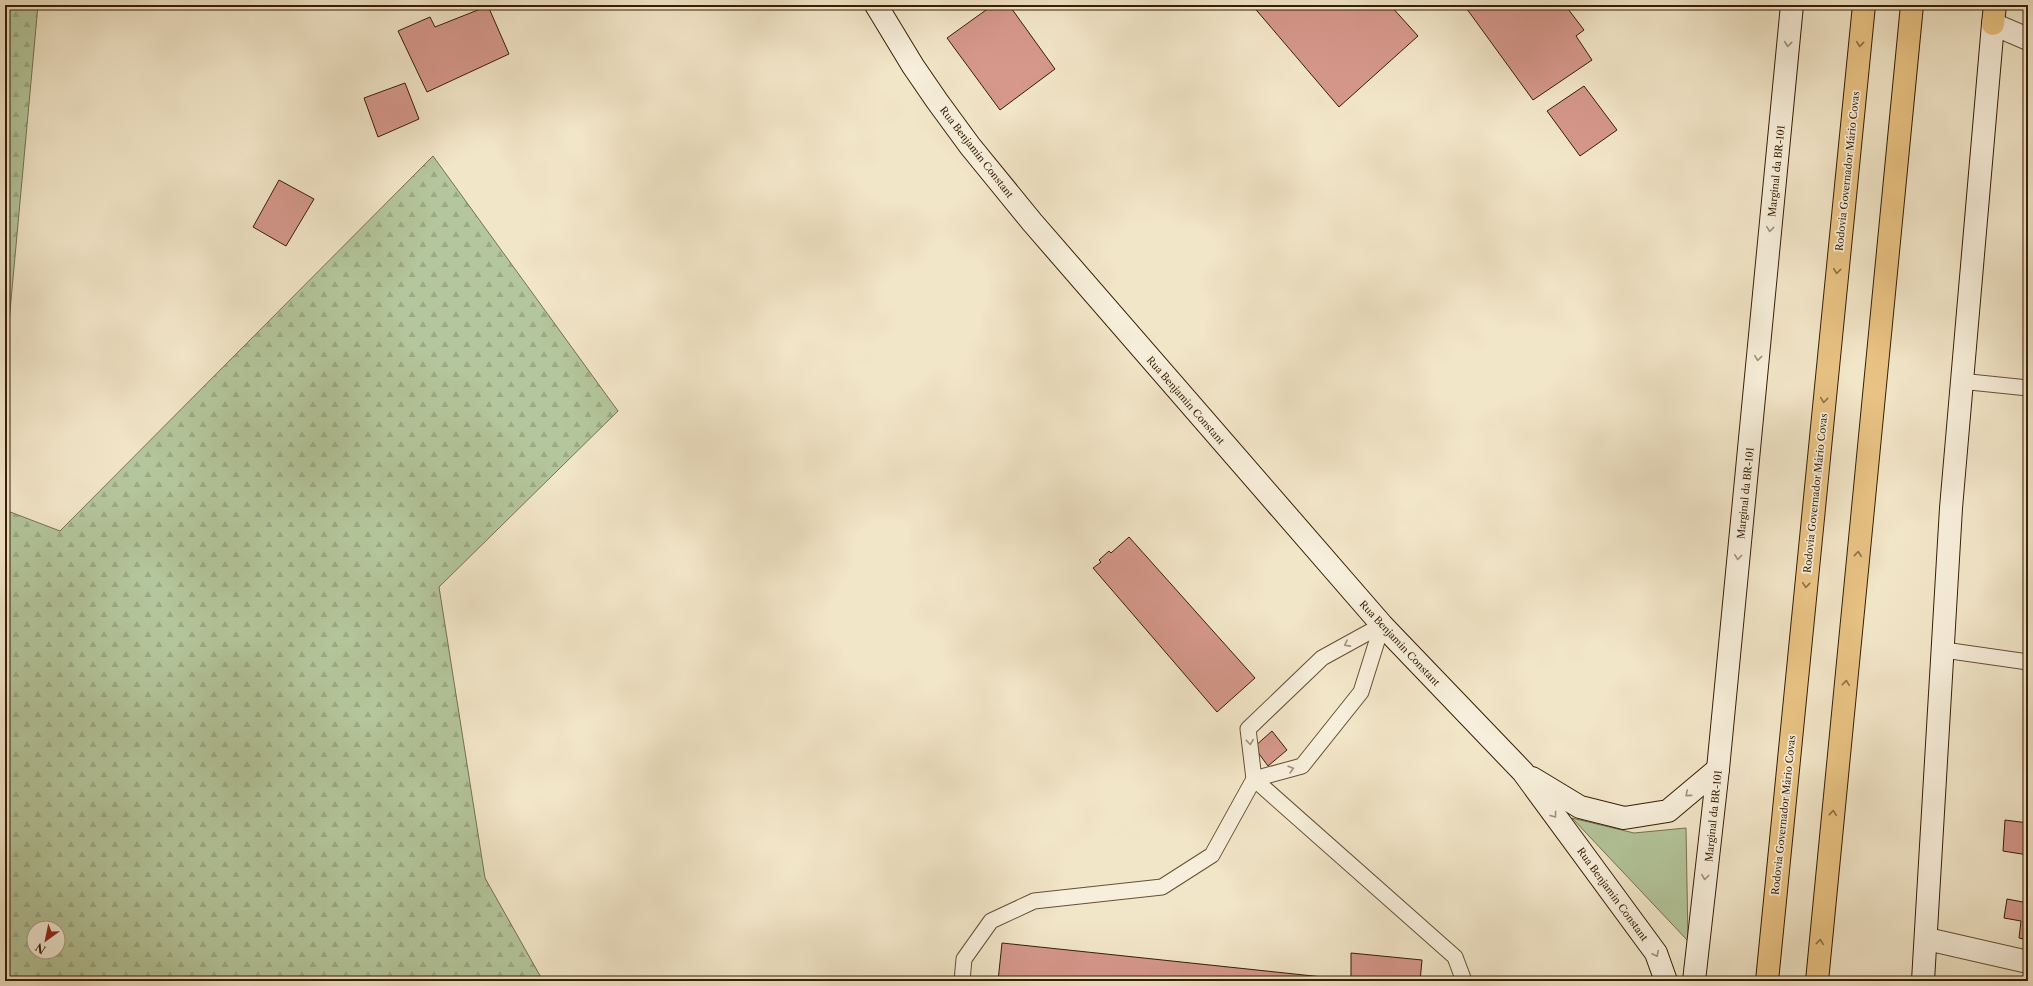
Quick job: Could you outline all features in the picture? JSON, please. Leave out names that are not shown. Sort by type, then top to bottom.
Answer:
[{"type":"highway","name":"Rodovia Governador Mário Covas","points":[[1767,981],[1864,5]]},
{"type":"highway","points":[[1817,981],[1912,5]]},
{"type":"main road","name":"Rua Benjamin Constant","points":[[876,5],[913,66],[979,157],[1038,228],[1382,626],[1523,772],[1656,953],[1666,981]]},
{"type":"main road","name":"Marginal da BR-101","points":[[1694,981],[1718,769],[1792,5]]},
{"type":"main road","points":[[1923,981],[1927,939],[1944,650],[1950,508],[1960,381],[1994,15],[2028,39]]},
{"type":"main road","name":"Rua Benjamin Constant","points":[[1523,772],[1580,807],[1624,818],[1668,811],[1718,769]]},
{"type":"main road","points":[[1927,939],[2028,962]]},
{"type":"lane","points":[[1960,381],[2028,388]]},
{"type":"lane","points":[[1254,779],[1302,766],[1361,692],[1382,626]]},
{"type":"lane","points":[[962,981],[964,959],[991,920],[1034,901],[1162,887],[1212,855],[1254,779],[1248,729],[1322,658],[1382,626]]},
{"type":"lane","points":[[1944,650],[2028,662]]},
{"type":"lane","points":[[1254,779],[1455,957],[1464,981]]},
{"type":"green space","points":[[5,5],[38,5],[5,366]]},
{"type":"green space","points":[[433,156],[618,411],[439,587],[485,878],[543,981],[5,981],[5,510],[60,531]]},
{"type":"green space","points":[[1572,818],[1634,833],[1686,828],[1688,941]]},
{"type":"building","points":[[993,5],[1009,5],[1055,69],[1000,110],[947,38]]},
{"type":"building","points":[[1252,5],[1390,5],[1418,36],[1339,107]]},
{"type":"building","points":[[1464,5],[1565,5],[1584,30],[1576,36],[1592,60],[1533,100]]},
{"type":"building","points":[[488,6],[509,54],[427,92],[398,31],[430,17],[435,27]]},
{"type":"building","points":[[405,83],[419,119],[378,137],[364,98]]},
{"type":"building","points":[[1584,86],[1617,130],[1580,156],[1547,111]]},
{"type":"building","points":[[279,180],[314,199],[286,246],[253,227]]},
{"type":"building","points":[[1129,537],[1255,678],[1217,712],[1093,568],[1101,562],[1099,560],[1109,551],[1111,553]]},
{"type":"building","points":[[1272,731],[1287,750],[1268,766],[1254,747]]},
{"type":"building","points":[[2005,820],[2028,823],[2028,855],[2003,851]]},
{"type":"building","points":[[2007,899],[2028,903],[2028,940],[2019,938],[2021,921],[2004,918]]},
{"type":"building","points":[[1002,943],[1351,980],[1351,953],[1422,960],[1420,981],[998,981]]}]
